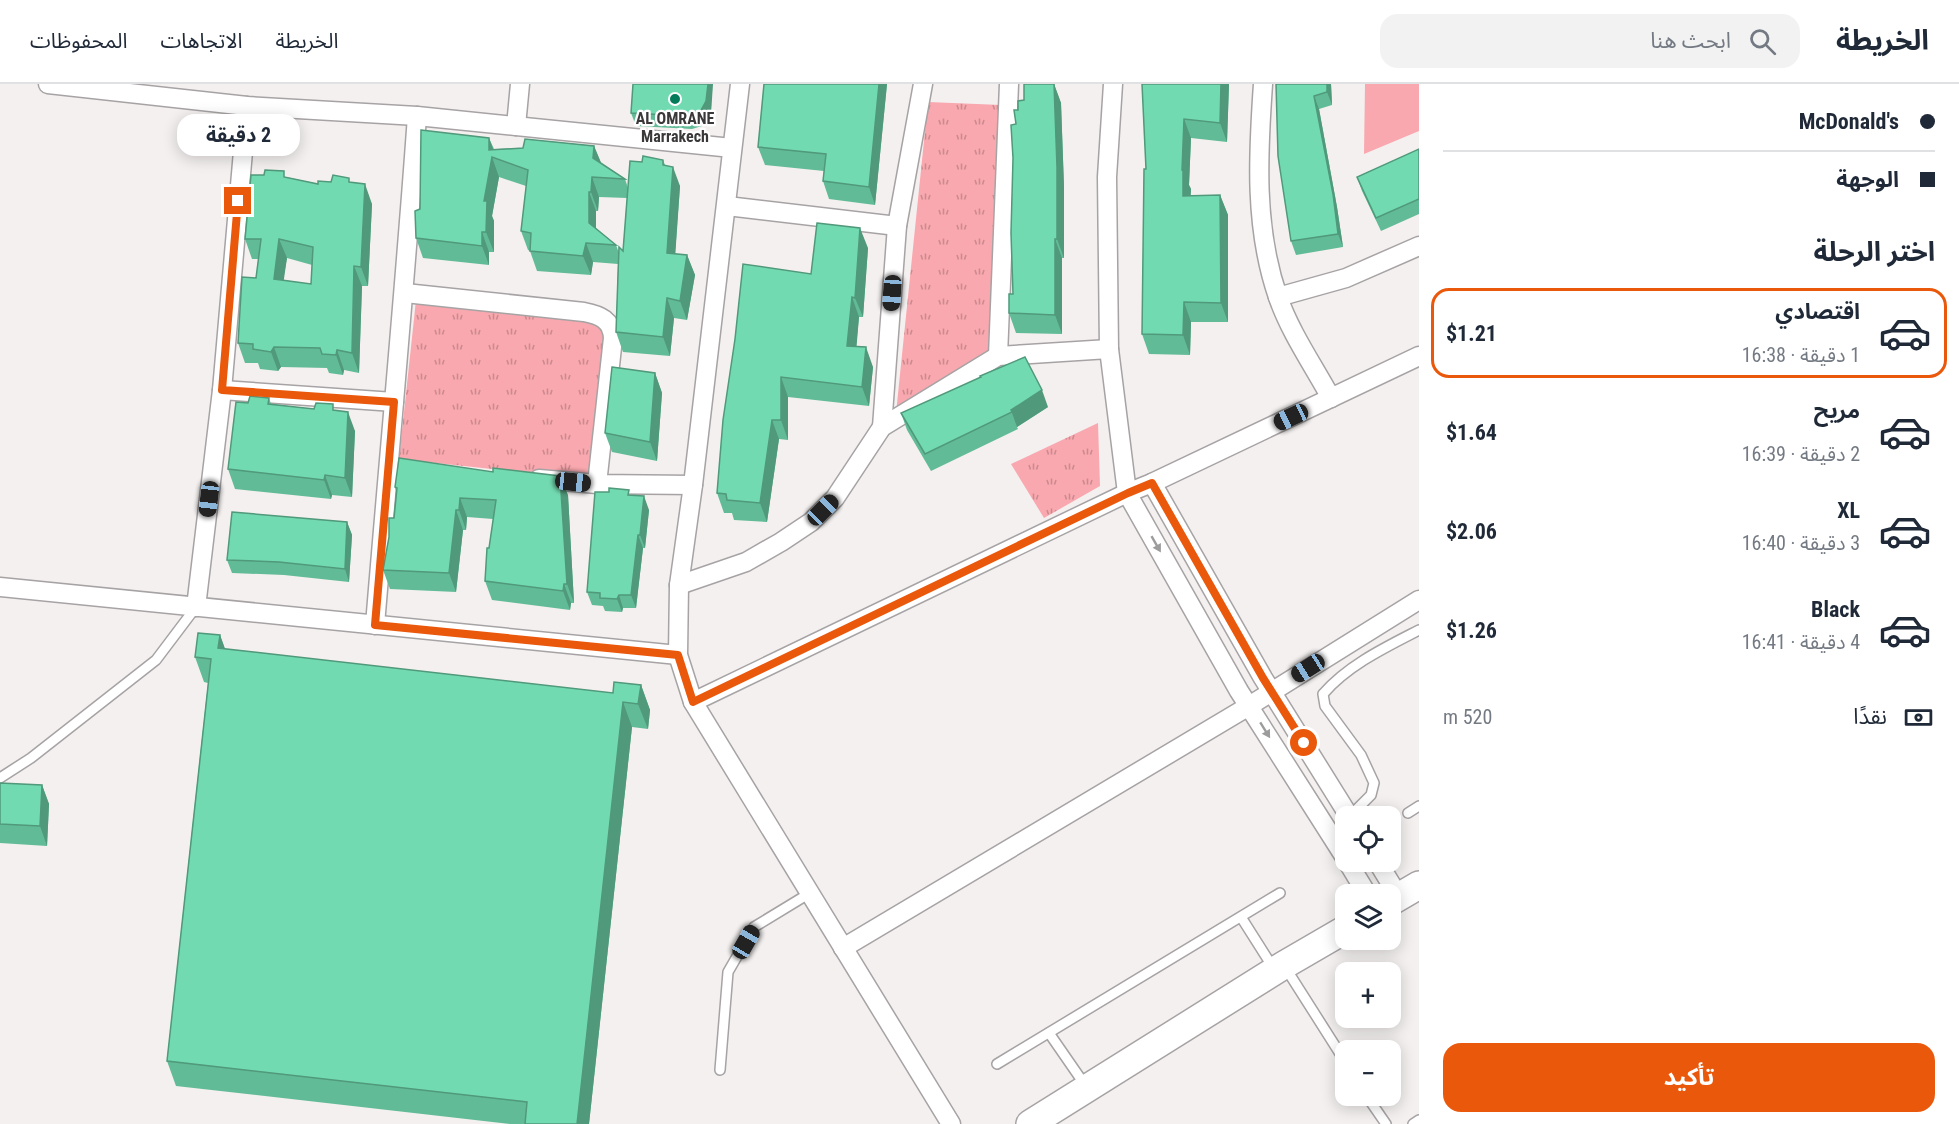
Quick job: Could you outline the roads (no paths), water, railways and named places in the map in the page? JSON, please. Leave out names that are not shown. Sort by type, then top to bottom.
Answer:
[{"type":"main road","points":[[1030,1124],[1086,1087],[1335,935]]},
{"type":"street","points":[[48,84],[171,91],[247,106],[417,116],[732,148]]},
{"type":"street","points":[[516,126],[520,84]]},
{"type":"street","points":[[740,84],[727,206],[679,585],[678,655],[693,702],[951,1124]]},
{"type":"street","points":[[882,427],[897,226],[923,84]]},
{"type":"street","points":[[998,356],[1009,84]]},
{"type":"street","points":[[1113,84],[1107,177],[1108,349],[1128,493],[1249,706],[1335,843]]},
{"type":"street","points":[[1263,84],[1260,211],[1266,252],[1278,297],[1331,398]]},
{"type":"street","points":[[196,607],[222,390],[247,106]]},
{"type":"street","points":[[375,625],[405,293],[417,116]]},
{"type":"street","points":[[727,206],[897,226]]},
{"type":"street","points":[[1278,297],[1346,278],[1419,246]]},
{"type":"street","points":[[405,293],[584,312],[598,315],[608,322],[613,330],[613,338],[597,484]]},
{"type":"street","points":[[679,585],[746,562],[811,522],[835,498],[882,427],[998,356],[1108,349]]},
{"type":"street","points":[[693,702],[1419,356]]},
{"type":"street","points":[[222,390],[394,402]]},
{"type":"street","points":[[388,463],[411,466]]},
{"type":"street","points":[[527,477],[597,484],[693,485]]},
{"type":"street","points":[[1152,483],[1271,691],[1344,806]]},
{"type":"street","points":[[0,587],[678,655]]},
{"type":"street","points":[[843,948],[1249,706],[1419,600]]},
{"type":"street","points":[[1385,872],[1403,895]]},
{"type":"lane","points":[[0,778],[31,758],[156,660],[196,607]]},
{"type":"lane","points":[[1360,806],[1371,795],[1374,783],[1361,755],[1325,706],[1323,694],[1334,681],[1390,645],[1419,630]]},
{"type":"lane","points":[[1408,813],[1419,806]]},
{"type":"lane","points":[[720,1070],[728,972],[754,927],[810,893]]},
{"type":"lane","points":[[997,1064],[1280,893]]},
{"type":"lane","points":[[1241,916],[1335,1047]]},
{"type":"lane","points":[[1049,1033],[1086,1087]]},
{"type":"lane","points":[[1374,1106],[1386,1124]]},
{"type":"lane","points":[[1413,1124],[1419,1120]]},
{"type":"place","name":"AL OMRANE Marrakech","points":[[675,99]]}]
